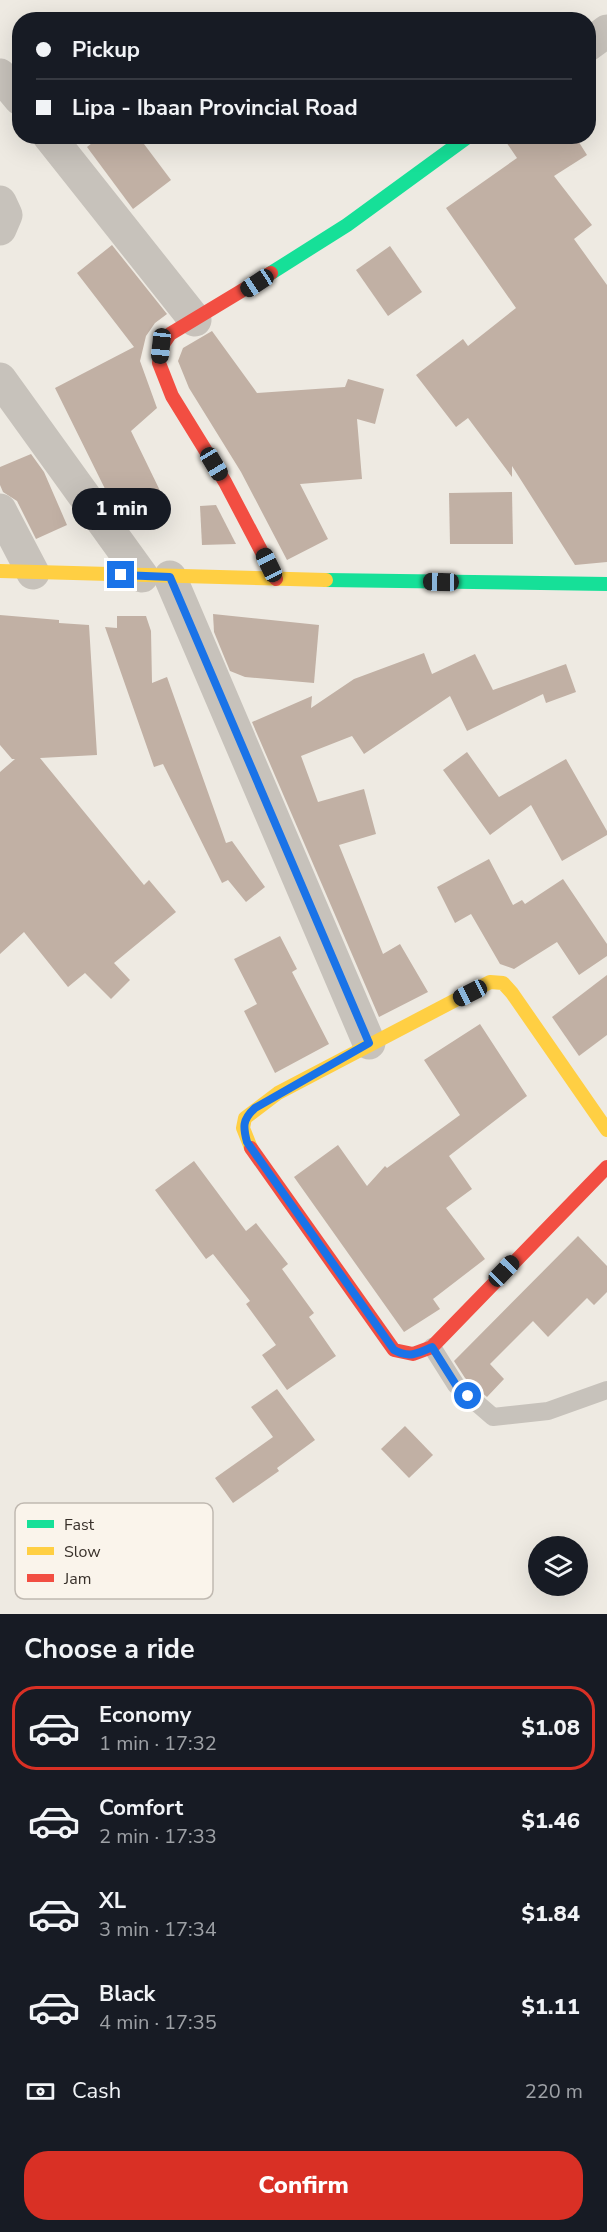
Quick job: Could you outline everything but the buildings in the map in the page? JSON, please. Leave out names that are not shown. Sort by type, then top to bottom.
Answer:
[{"type":"street","points":[[0,75],[12,89]]},
{"type":"street","points":[[55,144],[195,320]]},
{"type":"street","points":[[276,579],[225,482],[172,396],[159,363],[161,346],[171,334],[347,225],[458,144]]},
{"type":"street","points":[[0,202],[6,215],[0,229]]},
{"type":"street","points":[[0,379],[156,576],[369,1043]]},
{"type":"street","points":[[0,510],[33,573]]},
{"type":"street","points":[[0,571],[276,579],[607,584]]},
{"type":"street","points":[[607,1130],[503,983],[490,982],[369,1043],[255,1108],[245,1118],[243,1128],[247,1142],[394,1350],[405,1356],[416,1355],[432,1347],[607,1167]]},
{"type":"lane","points":[[432,1347],[456,1385],[493,1417],[548,1411],[607,1390]]},
{"type":"traffic: fast","points":[[271,273],[347,225],[458,144]]},
{"type":"traffic: fast","points":[[326,580],[607,584]]},
{"type":"traffic: slow","points":[[0,571],[326,580]]},
{"type":"traffic: slow","points":[[251,1148],[243,1128],[245,1118],[278,1093],[490,982],[503,983],[512,993],[607,1130]]},
{"type":"traffic: jam","points":[[271,273],[170,334],[161,347],[159,363],[172,396],[225,482],[276,579]]},
{"type":"traffic: jam","points":[[251,1148],[394,1350],[413,1354],[432,1347],[607,1167]]},
{"type":"route","points":[[121,575],[170,577],[369,1043],[255,1108],[245,1118],[243,1128],[247,1142],[394,1350],[405,1356],[416,1355],[432,1347],[456,1385],[468,1396]]}]
